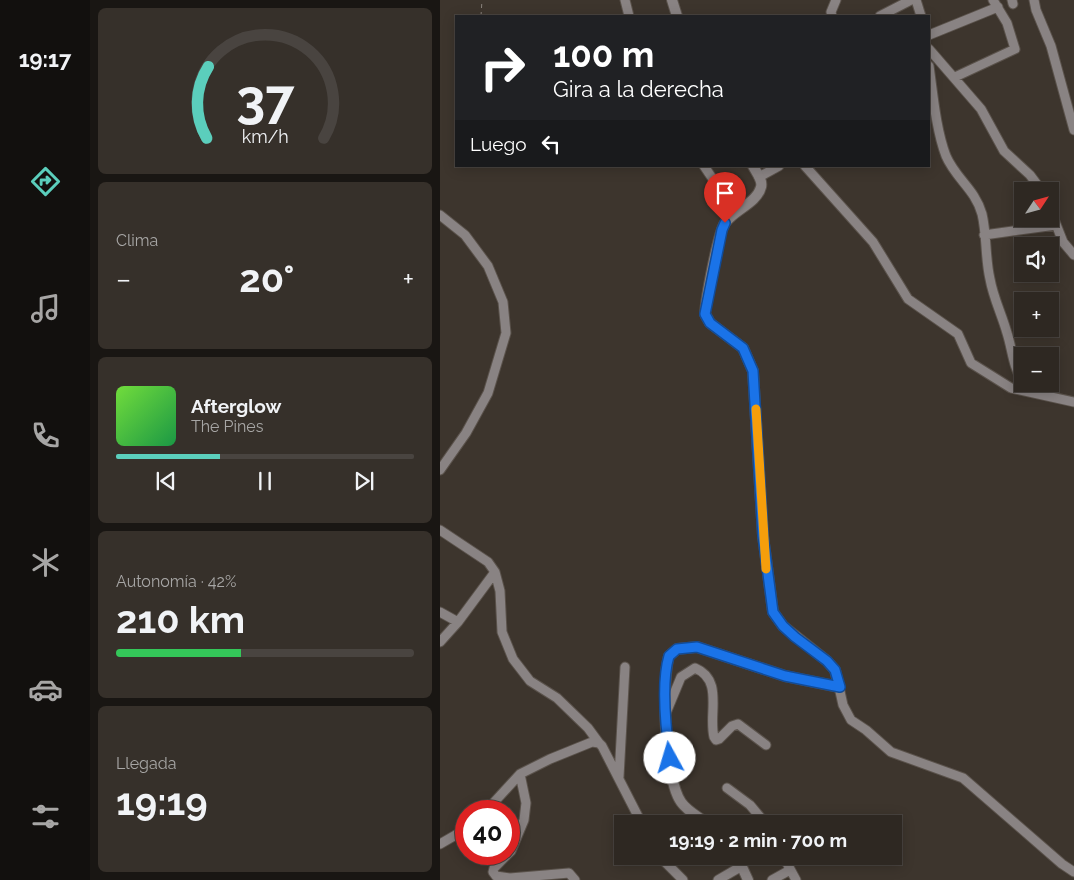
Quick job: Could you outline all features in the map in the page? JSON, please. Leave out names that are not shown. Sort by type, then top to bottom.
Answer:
[{"type":"street","points":[[625,0],[629,15]]},
{"type":"street","points":[[672,0],[677,15]]},
{"type":"street","points":[[832,15],[831,12],[836,0]]},
{"type":"street","points":[[882,15],[911,0]]},
{"type":"street","points":[[916,0],[921,15]]},
{"type":"street","points":[[1034,0],[1036,10],[1051,46],[1074,130]]},
{"type":"street","points":[[930,35],[996,4],[1007,23],[1015,49],[955,77]]},
{"type":"street","points":[[930,49],[981,109],[1004,151],[1035,182]]},
{"type":"street","points":[[930,72],[946,156],[978,202],[982,216],[990,280],[1014,361]]},
{"type":"street","points":[[705,167],[723,194],[731,216]]},
{"type":"street","points":[[754,167],[759,177],[761,189],[757,195],[731,216],[722,230],[705,314],[710,323],[743,348],[753,371],[763,536],[773,612],[783,626],[827,661],[835,670],[843,705],[852,720],[891,752],[963,778],[1062,864],[1074,872]]},
{"type":"street","points":[[759,177],[778,167]]},
{"type":"street","points":[[806,167],[873,242],[908,299],[958,334],[971,363],[1011,388],[1074,402]]},
{"type":"street","points":[[440,215],[465,235],[488,266],[503,302],[506,333],[488,393],[466,434],[440,470]]},
{"type":"street","points":[[984,235],[1034,228]]},
{"type":"street","points":[[1057,228],[1064,242],[1074,255]]},
{"type":"street","points":[[440,530],[488,562],[495,572],[500,591],[502,632],[513,659],[530,681],[557,698],[588,728],[599,743],[637,815]]},
{"type":"street","points":[[440,642],[458,622],[495,572]]},
{"type":"street","points":[[440,612],[458,622]]},
{"type":"street","points":[[695,815],[681,802],[672,778],[666,713],[667,661],[669,656],[677,649],[697,647],[785,676],[840,687]]},
{"type":"street","points":[[619,779],[625,668]]},
{"type":"street","points":[[666,713],[681,677],[695,668],[703,672],[710,680],[714,737],[716,740],[732,726],[738,724],[766,745]]},
{"type":"street","points":[[496,800],[520,774],[583,744],[599,743]]},
{"type":"street","points":[[520,774],[526,803],[524,820],[511,851],[494,868],[493,872],[496,876],[510,878],[569,874],[575,880]]},
{"type":"street","points":[[728,788],[750,804],[759,815]]},
{"type":"street","points":[[440,844],[455,835]]},
{"type":"street","points":[[668,865],[683,880]]},
{"type":"street","points":[[788,865],[796,880]]},
{"type":"street","points":[[718,880],[742,866],[748,880]]},
{"type":"street","points":[[772,880],[790,870]]},
{"type":"path","points":[[481,15],[482,0]]},
{"type":"slow traffic","points":[[756,409],[766,569]]},
{"type":"route","points":[[670,758],[667,738],[666,675],[669,656],[677,649],[697,647],[785,676],[825,686],[840,687],[835,670],[827,661],[783,626],[773,612],[769,596],[763,536],[753,371],[747,353],[739,343],[710,323],[705,314],[713,269],[725,223]]}]
